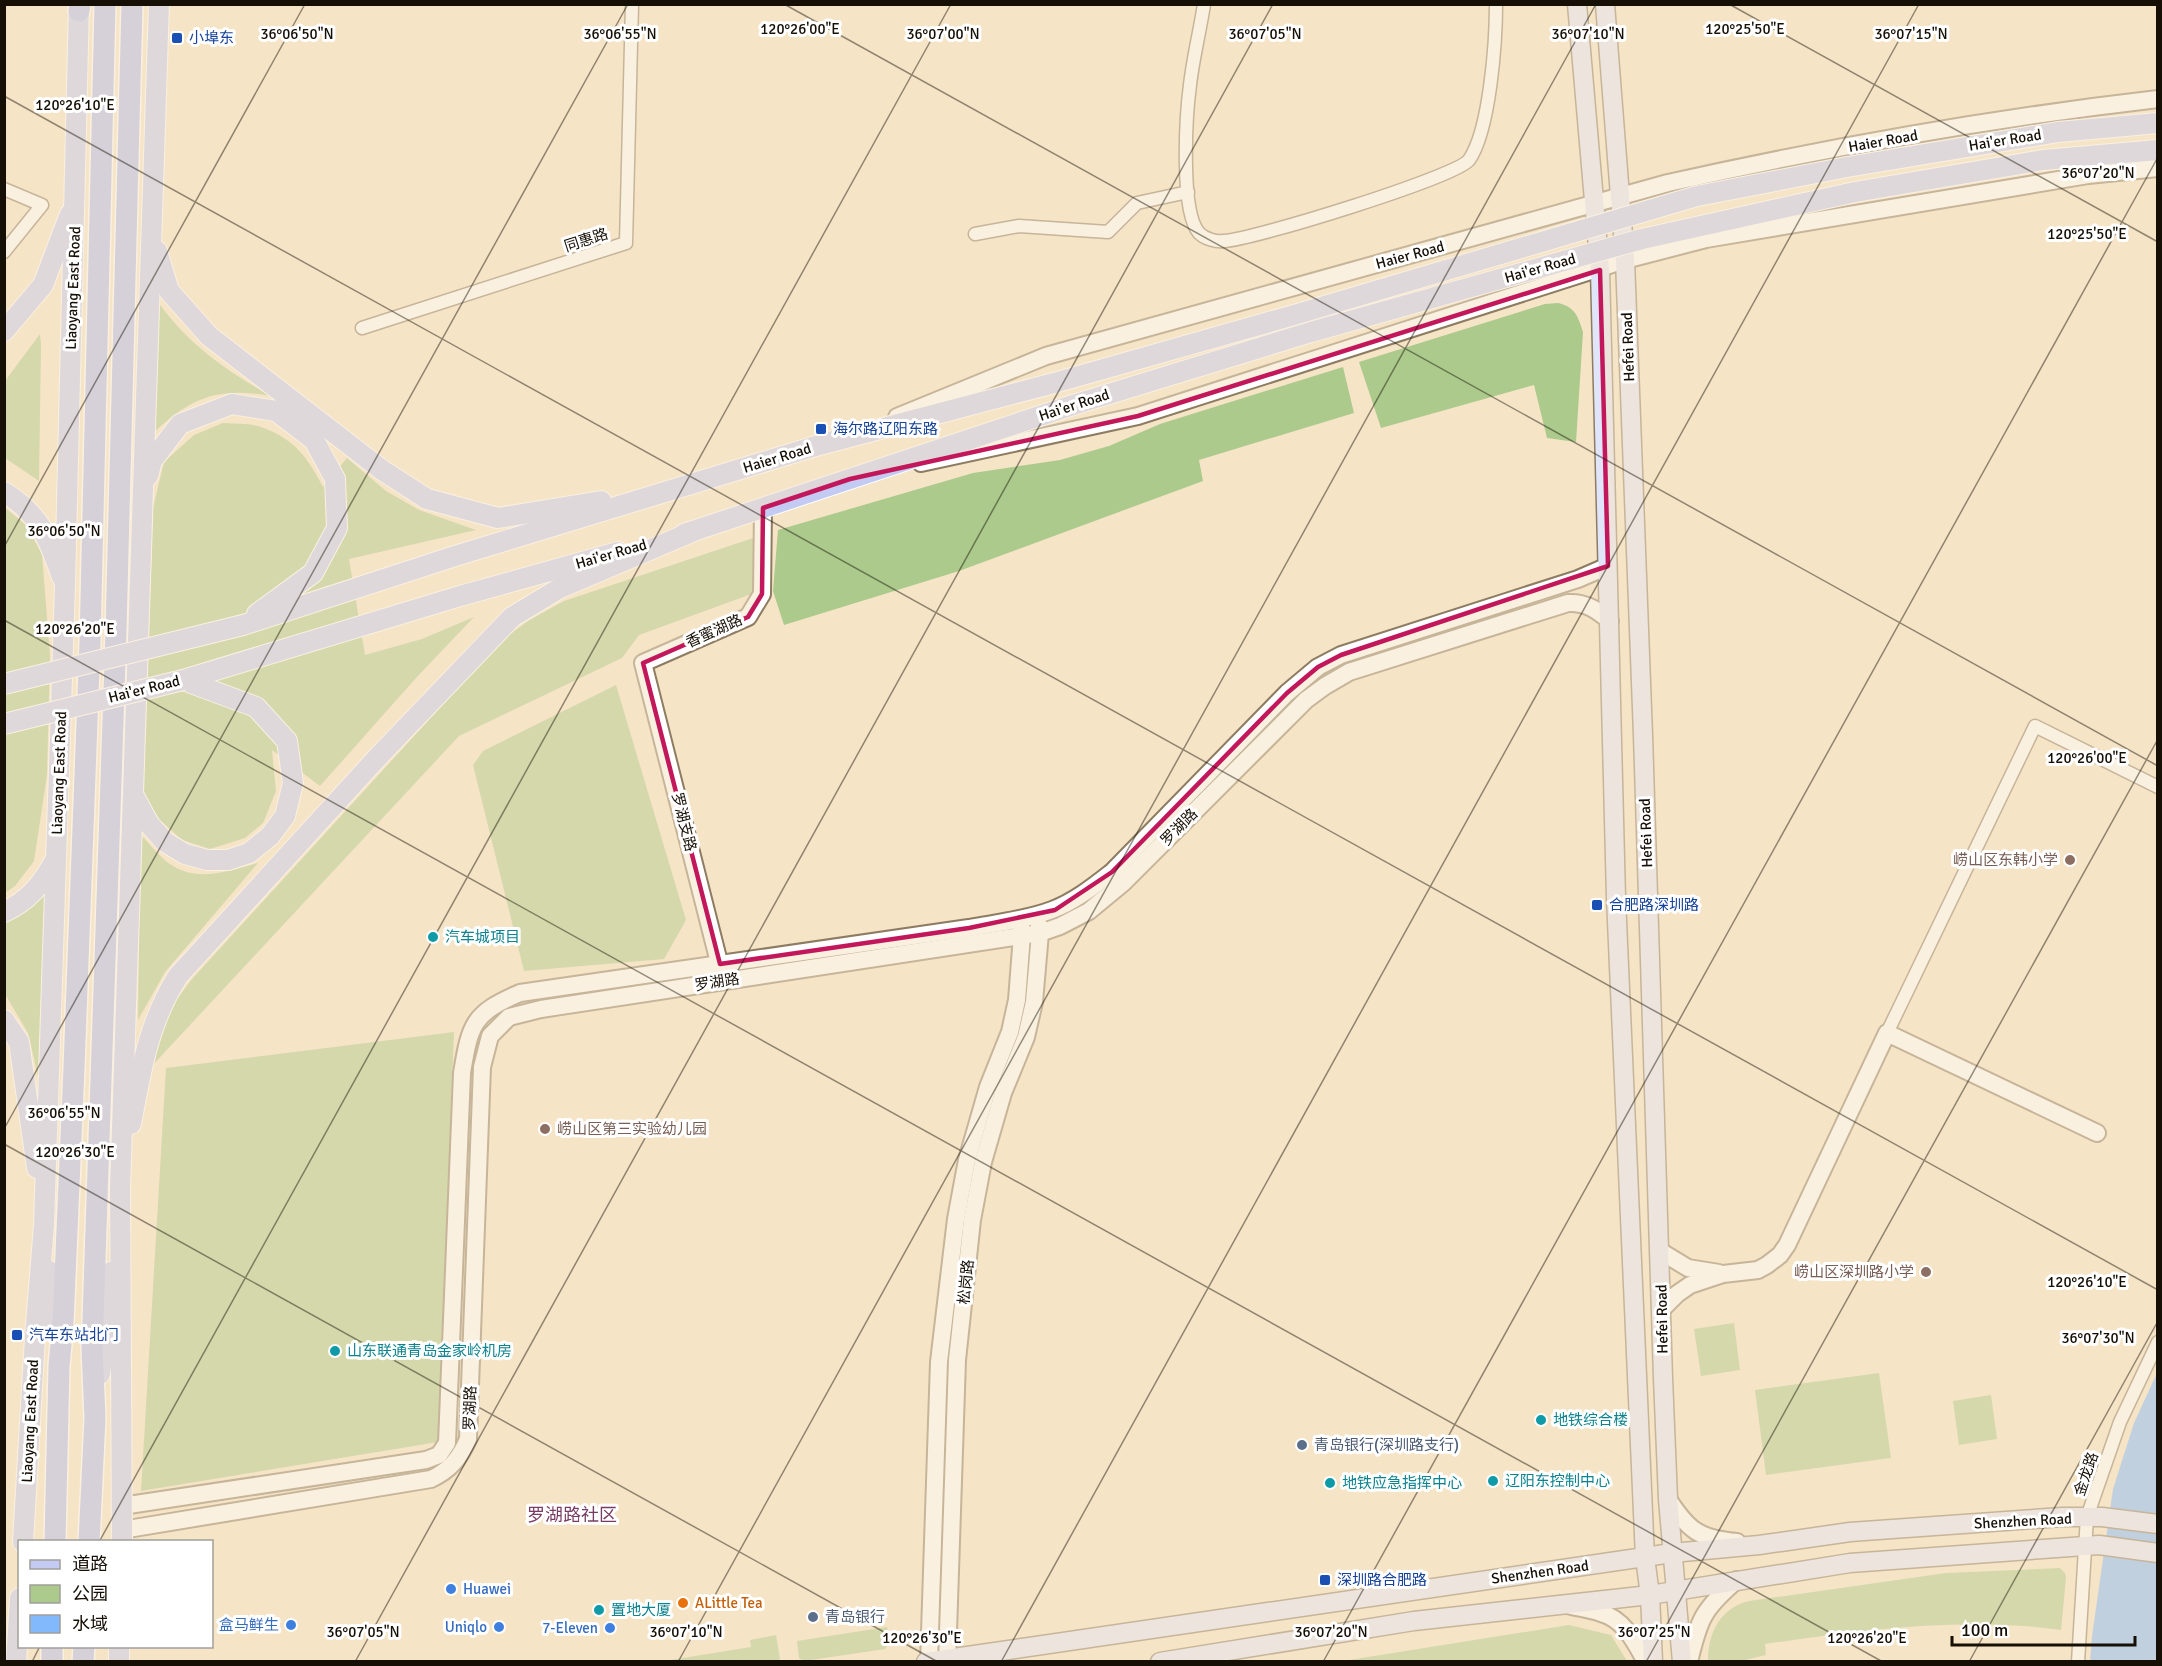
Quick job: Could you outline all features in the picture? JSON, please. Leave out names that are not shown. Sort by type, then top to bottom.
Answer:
[{"type":"highway","name":"Liaoyang East Road","points":[[55,1540],[59,1366],[63,1323],[74,1068],[89,665],[105,4]]},
{"type":"highway","points":[[89,1540],[95,1418],[92,1349],[115,643],[132,4]]},
{"type":"main road","points":[[122,1536],[120,1188],[159,4]]},
{"type":"main road","name":"Hefei Road","points":[[1577,4],[1600,270],[1616,898],[1645,1558],[1650,1595]]},
{"type":"main road","name":"Hefei Road","points":[[1605,4],[1622,195],[1643,735],[1668,1499],[1682,1662]]},
{"type":"main road","name":"Liaoyang East Road","points":[[23,1540],[44,1225],[65,586],[79,7]]},
{"type":"main road","name":"Hai'er Road","points":[[847,438],[1306,312],[1697,196],[1847,167],[2058,132],[2157,123]]},
{"type":"main road","points":[[4,331],[43,285],[69,216],[77,131]]},
{"type":"main road","name":"Hai'er Road","points":[[4,724],[183,680],[460,596],[694,531],[1073,405],[1311,332],[1642,239],[1855,192],[2043,160],[2157,150]]},
{"type":"main road","points":[[152,233],[169,291],[209,336],[382,470],[427,499],[498,518],[684,488]]},
{"type":"main road","points":[[144,488],[152,461],[180,424],[232,404],[276,411],[314,440],[335,479],[337,528],[313,573],[243,625]]},
{"type":"main road","name":"Haier Road","points":[[684,488],[847,438]]},
{"type":"main road","points":[[4,684],[243,625],[455,556],[684,488]]},
{"type":"main road","points":[[4,492],[17,500],[33,515],[46,533],[65,586]]},
{"type":"main road","points":[[95,1418],[120,1188],[146,1047],[164,998],[178,976],[376,759],[512,617],[560,588],[694,531]]},
{"type":"main road","points":[[134,794],[149,824],[165,842],[185,854],[207,860],[228,860],[249,853],[270,836],[285,816],[293,783],[287,741],[256,707],[183,680]]},
{"type":"main road","points":[[4,912],[25,900],[38,887],[56,859]]},
{"type":"main road","points":[[4,1020],[19,1042],[44,1225],[59,1366]]},
{"type":"main road","name":"Shenzhen Road","points":[[935,1661],[1672,1553],[1759,1545],[1850,1532],[2062,1517],[2095,1517],[2157,1524]]},
{"type":"main road","name":"Shenzhen Road","points":[[1160,1662],[1414,1621],[1650,1595],[1850,1563],[2092,1546],[2157,1553]]},
{"type":"main road","points":[[1650,1595],[1653,1662]]},
{"type":"main road","points":[[16,1662],[18,1630]]},
{"type":"street","name":"同惠路","points":[[362,328],[626,243],[632,4]]},
{"type":"street","points":[[1204,4],[1190,85],[1186,164],[1188,192],[1190,211],[1200,233],[1212,240],[1222,242],[1267,232],[1404,189],[1463,165],[1473,153],[1489,90],[1496,38],[1496,4]]},
{"type":"street","name":"Haier Road","points":[[847,438],[1046,356],[1622,195],[1772,161],[2043,112],[2157,99]]},
{"type":"street","points":[[850,479],[1138,416],[1600,270],[1625,260],[1706,239],[2088,175],[2157,168]]},
{"type":"street","points":[[4,189],[42,205],[4,252]]},
{"type":"street","points":[[975,234],[1019,226],[1108,232],[1137,203],[1188,192]]},
{"type":"street","name":"香蜜湖路","points":[[643,663],[748,617],[762,594],[763,508]]},
{"type":"street","points":[[122,1506],[426,1460],[439,1455],[447,1443],[462,1073],[468,1037],[480,1016],[497,1003],[520,993],[969,928],[1021,927],[1038,915],[1054,910],[1088,891],[1112,872],[1287,693],[1318,667],[1341,655],[1578,579],[1608,566]]},
{"type":"street","name":"罗湖路","points":[[122,1536],[431,1479],[450,1467],[462,1454],[468,1440],[482,1066],[489,1036],[509,1017],[541,1009],[724,981],[1021,927],[1040,933],[1060,926],[1089,911],[1124,883],[1306,700],[1348,672],[1568,603],[1578,602],[1592,607],[1610,621]]},
{"type":"street","name":"罗湖支路","points":[[643,663],[724,981]]},
{"type":"street","points":[[1662,1309],[1690,1285],[1723,1274],[1758,1270],[1780,1255],[1787,1245],[2035,726],[2157,787]]},
{"type":"street","name":"松岗路","points":[[935,1661],[957,1360],[972,1220],[983,1162],[1003,1093],[1026,1037],[1034,1002],[1040,933],[1038,915]]},
{"type":"street","name":"松岗路","points":[[935,1661],[939,1362],[956,1219],[973,1139],[1017,1000],[1021,927]]},
{"type":"street","points":[[1887,1034],[2097,1133]]},
{"type":"street","points":[[1660,1251],[1688,1268],[1723,1274]]},
{"type":"street","name":"金龙路","points":[[2078,1662],[2095,1517],[2120,1422],[2157,1342]]},
{"type":"street","points":[[1668,1499],[1683,1521],[1698,1534],[1712,1539],[1759,1545]]},
{"type":"street","points":[[1689,1662],[1698,1625],[1703,1615],[1713,1602],[1737,1580]]},
{"type":"street","points":[[1567,1605],[1600,1612],[1619,1623],[1628,1632],[1646,1662]]},
{"type":"highlighted area","points":[[1600,270],[1608,566],[1341,655],[1318,667],[1287,693],[1112,872],[1055,910],[969,928],[720,964],[643,663],[748,617],[762,594],[763,508],[850,479],[1138,416]]},
{"type":"green space","points":[[153,295],[178,327],[206,353],[271,396],[235,393],[205,398],[178,412],[150,436]]},
{"type":"green space","points":[[1558,303],[1575,313],[1583,332],[1576,442],[1547,438],[1534,385],[1381,428],[1359,362],[1545,304]]},
{"type":"green space","points":[[40,334],[39,481],[5,458],[5,381]]},
{"type":"green space","points":[[1343,367],[1354,413],[1199,460],[1203,481],[959,571],[784,625],[773,591],[778,530],[973,473],[1060,460],[1109,446],[1160,424]]},
{"type":"green space","points":[[223,423],[257,426],[282,437],[305,458],[323,487],[347,458],[386,491],[419,510],[476,530],[349,559],[365,655],[422,639],[474,617],[320,786],[272,750],[276,791],[263,823],[245,838],[210,849],[182,840],[159,819],[142,790],[143,715],[148,666],[153,508],[164,462],[194,435]]},
{"type":"green space","points":[[4,507],[26,525],[42,554],[50,656],[47,775],[34,861],[15,886],[5,893]]},
{"type":"green space","points":[[756,537],[757,592],[639,635],[622,658],[459,736],[150,1068],[166,1014],[192,979],[501,641],[528,621],[564,601]]},
{"type":"green space","points":[[616,685],[686,920],[664,959],[524,971],[473,765],[483,751]]},
{"type":"green space","points":[[140,834],[167,862],[189,873],[212,874],[258,863],[165,972],[138,1020]]},
{"type":"green space","points":[[49,885],[41,1089],[28,1033],[5,994],[4,918],[29,906]]},
{"type":"green space","points":[[454,1032],[438,1442],[141,1491],[166,1068]]},
{"type":"green space","points":[[1734,1323],[1740,1370],[1701,1376],[1694,1329]]},
{"type":"green space","points":[[1879,1373],[1891,1458],[1766,1475],[1755,1390]]},
{"type":"green space","points":[[1991,1395],[1997,1439],[1959,1445],[1953,1401]]},
{"type":"green space","points":[[2060,1568],[2066,1578],[2061,1630],[1987,1624],[1875,1630],[1765,1644],[1766,1655],[1741,1661],[1708,1661],[1710,1641],[1718,1623],[1730,1609],[1749,1601],[1946,1573]]},
{"type":"green space","points":[[1569,1625],[1611,1635],[1627,1661],[1343,1661]]},
{"type":"green space","points":[[887,1627],[890,1642],[885,1649],[804,1661],[799,1658],[797,1641]]},
{"type":"green space","points":[[776,1635],[780,1659],[777,1661],[664,1661],[751,1647],[750,1640]]},
{"type":"water","points":[[2157,1373],[2157,1661],[2090,1662],[2113,1489],[2134,1423]]},
{"type":"place","name":"小埠东","points":[[177,38]]},
{"type":"place","name":"海尔路辽阳东路","points":[[821,429]]},
{"type":"place","name":"崂山区东韩小学","points":[[2070,860]]},
{"type":"place","name":"合肥路深圳路","points":[[1597,905]]},
{"type":"place","name":"汽车城项目","points":[[433,937]]},
{"type":"place","name":"崂山区第三实验幼儿园","points":[[545,1129]]},
{"type":"place","name":"崂山区深圳路小学","points":[[1926,1272]]},
{"type":"place","name":"汽车东站北门","points":[[17,1335]]},
{"type":"place","name":"山东联通青岛金家岭机房","points":[[335,1351]]},
{"type":"place","name":"地铁综合楼","points":[[1541,1420]]},
{"type":"place","name":"青岛银行(深圳路支行)","points":[[1302,1445]]},
{"type":"place","name":"辽阳东控制中心","points":[[1493,1481]]},
{"type":"place","name":"地铁应急指挥中心","points":[[1330,1483]]},
{"type":"place","name":"深圳路合肥路","points":[[1325,1580]]},
{"type":"place","name":"Huawei","points":[[451,1589]]},
{"type":"place","name":"ALittle Tea","points":[[683,1603]]},
{"type":"place","name":"置地大厦","points":[[599,1610]]},
{"type":"place","name":"青岛银行","points":[[813,1617]]},
{"type":"place","name":"盒马鲜生","points":[[291,1625]]},
{"type":"place","name":"Uniqlo","points":[[499,1627]]},
{"type":"place","name":"7-Eleven","points":[[610,1628]]},
{"type":"district","name":"罗湖路社区","points":[[572,1515]]}]
